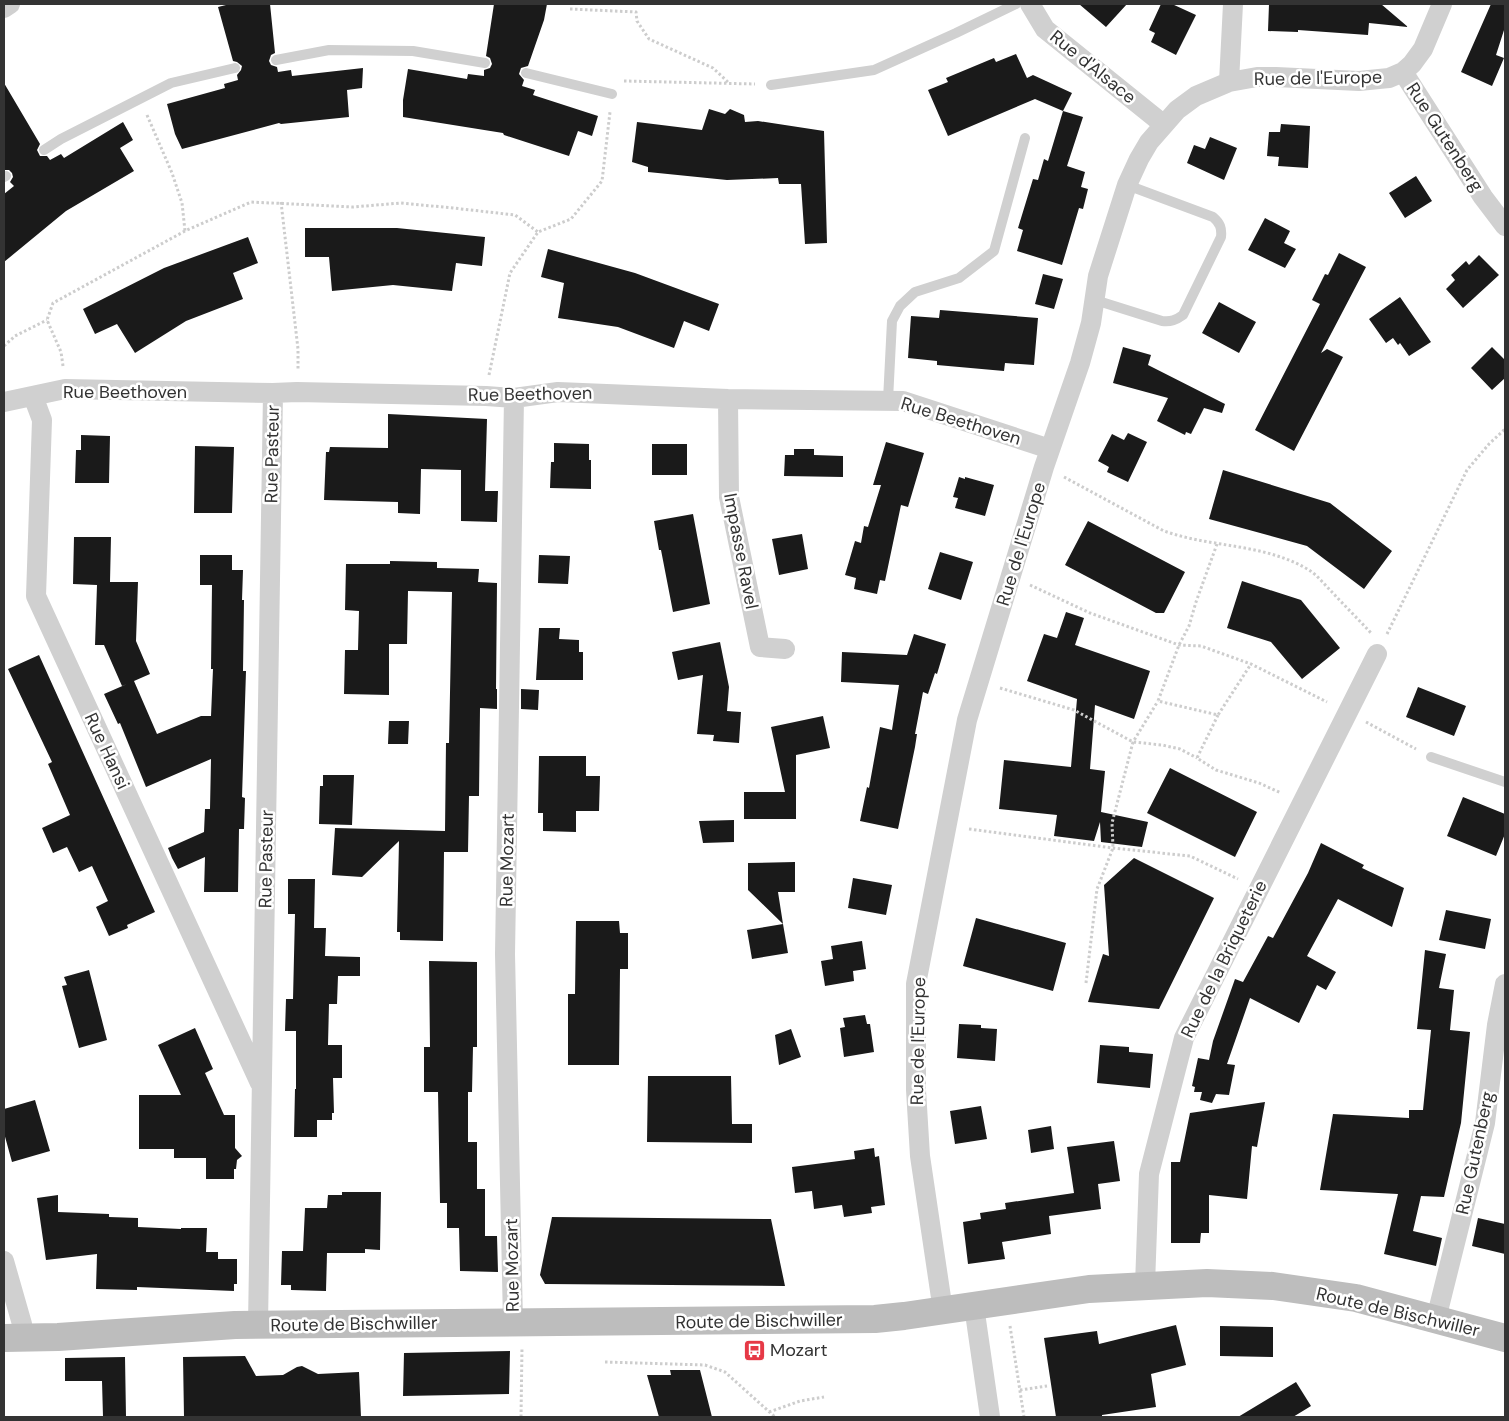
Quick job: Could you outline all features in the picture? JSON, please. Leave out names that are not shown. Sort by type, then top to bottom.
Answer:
[{"type":"main road","name":"Route de Bischwiller","points":[[14,1338],[58,1337],[199,1326],[865,1319],[943,1311],[1090,1289],[1207,1283],[1273,1286],[1356,1298],[1505,1338]]},
{"type":"street","points":[[4,8],[10,4]]},
{"type":"street","name":"Rue d'Alsace","points":[[1030,4],[1046,29],[1163,124]]},
{"type":"street","points":[[1229,82],[1233,4]]},
{"type":"street","name":"Rue de l'Europe","points":[[943,1311],[920,1156],[916,1090],[916,984],[967,720],[1047,458],[1080,364],[1091,323],[1098,276],[1127,185],[1149,142],[1177,110],[1196,96],[1229,82],[1257,77],[1359,81],[1389,78],[1404,72],[1423,49],[1442,4]]},
{"type":"street","name":"Rue Gutenberg","points":[[1404,72],[1483,197],[1505,226]]},
{"type":"street","name":"Rue Beethoven","points":[[4,402],[65,389],[273,394],[297,392],[514,398],[558,392],[728,399],[903,400],[1047,458]]},
{"type":"street","name":"Rue Pasteur","points":[[258,1325],[273,394]]},
{"type":"street","name":"Rue Hansi","points":[[33,396],[42,420],[36,596],[263,1089]]},
{"type":"street","name":"Rue Mozart","points":[[514,398],[505,954],[518,1322]]},
{"type":"street","name":"Impasse Ravel","points":[[728,399],[728,497],[760,647],[785,649]]},
{"type":"street","name":"Rue de la Briqueterie","points":[[1145,1285],[1149,1174],[1184,1038],[1380,649]]},
{"type":"street","name":"Rue Gutenberg","points":[[1436,1319],[1485,1122],[1497,1026],[1505,984]]},
{"type":"street","points":[[4,1261],[22,1324],[14,1338]]},
{"type":"street","points":[[974,1306],[990,1417]]},
{"type":"lane","points":[[771,85],[874,70],[1016,4]]},
{"type":"lane","points":[[276,60],[329,50],[413,51],[485,63]]},
{"type":"lane","points":[[44,150],[61,138],[171,83],[235,68]]},
{"type":"lane","points":[[526,73],[612,94]]},
{"type":"lane","points":[[888,400],[892,322],[900,306],[915,292],[960,278],[994,251],[1025,138]]},
{"type":"lane","points":[[1094,300],[1162,322],[1170,322],[1183,314],[1221,237],[1222,228],[1213,217],[1127,185]]},
{"type":"lane","points":[[1432,757],[1505,782]]},
{"type":"path","points":[[570,9],[636,12],[637,22],[649,39],[713,68],[729,83]]},
{"type":"path","points":[[486,396],[491,360],[510,273],[538,232],[571,219],[602,182],[612,94],[621,81],[771,85]]},
{"type":"path","points":[[140,98],[172,173],[182,203],[185,231]]},
{"type":"path","points":[[65,389],[61,352],[47,320],[53,303],[185,231],[251,202],[352,207],[400,203],[515,215],[538,232]]},
{"type":"path","points":[[281,202],[298,349],[297,392]]},
{"type":"path","points":[[4,346],[16,336],[47,320]]},
{"type":"path","points":[[1047,458],[1164,531],[1196,541],[1264,551],[1284,557],[1311,571],[1380,649],[1467,470],[1505,429]]},
{"type":"path","points":[[1086,983],[1097,888],[1113,848],[1112,823],[1133,742],[1158,701],[1179,645],[1189,626],[1217,544]]},
{"type":"path","points":[[1011,577],[1090,613],[1179,645],[1201,646],[1251,664],[1348,712],[1432,757]]},
{"type":"path","points":[[1197,758],[1218,715],[1251,664]]},
{"type":"path","points":[[979,682],[1074,710],[1133,742],[1180,749],[1216,770],[1259,783],[1302,802]]},
{"type":"path","points":[[1158,701],[1218,715]]},
{"type":"path","points":[[947,826],[1190,856],[1259,889]]},
{"type":"path","points":[[1009,1321],[1024,1417]]},
{"type":"path","points":[[518,1322],[521,1417]]},
{"type":"path","points":[[604,1362],[705,1365],[725,1372],[775,1417]]},
{"type":"path","points":[[1020,1390],[1047,1386]]},
{"type":"path","points":[[769,1412],[800,1401],[824,1397]]},
{"type":"building","points":[[230,4],[270,4],[275,53],[271,55],[269,61],[271,65],[277,67],[278,72],[291,70],[292,76],[363,68],[362,88],[347,90],[349,117],[279,123],[182,149],[175,134],[167,104],[225,88],[224,84],[238,80],[237,75],[242,66],[233,61],[218,7]]},
{"type":"building","points":[[494,4],[547,4],[544,20],[528,66],[521,68],[519,74],[524,80],[522,86],[535,90],[533,95],[598,116],[592,136],[578,131],[569,156],[504,135],[503,133],[403,117],[403,100],[408,69],[467,79],[468,74],[484,76],[484,70],[490,68],[492,64],[490,58],[486,56]]},
{"type":"building","points":[[1079,4],[1127,4],[1106,27]]},
{"type":"building","points":[[1161,4],[1172,4],[1196,15],[1176,55],[1151,42],[1155,33],[1149,30]]},
{"type":"building","points":[[1269,4],[1381,4],[1408,27],[1369,23],[1368,35],[1298,30],[1298,32],[1268,31]]},
{"type":"building","points":[[1491,4],[1505,4],[1505,27],[1496,55],[1504,58],[1492,86],[1461,72]]},
{"type":"building","points":[[1016,54],[1027,78],[1033,75],[1072,93],[1063,111],[1035,99],[948,136],[928,90],[948,82],[946,78],[994,58],[996,62]]},
{"type":"building","points":[[4,83],[40,144],[37,150],[40,156],[47,156],[50,160],[61,154],[64,158],[123,122],[133,140],[120,148],[134,171],[66,211],[4,262],[4,194],[14,186],[10,182],[13,177],[12,173],[9,170],[4,170]]},
{"type":"building","points":[[709,109],[725,114],[730,109],[744,115],[745,122],[758,121],[824,131],[827,243],[805,244],[801,184],[779,184],[778,178],[727,180],[648,172],[648,167],[632,162],[637,122],[702,130]]},
{"type":"building","points":[[1063,111],[1083,117],[1067,166],[1085,172],[1081,187],[1088,189],[1083,209],[1079,208],[1062,265],[1017,251],[1023,230],[1018,228],[1033,179],[1038,180],[1044,159],[1048,161]]},
{"type":"building","points":[[1281,124],[1310,126],[1308,168],[1278,166],[1279,157],[1267,156],[1269,132],[1280,132]]},
{"type":"building","points":[[1210,137],[1237,148],[1224,180],[1187,163],[1194,145],[1205,149]]},
{"type":"building","points":[[1416,176],[1432,201],[1405,218],[1389,193]]},
{"type":"building","points":[[1265,218],[1290,231],[1284,243],[1296,249],[1285,268],[1248,250]]},
{"type":"building","points":[[305,228],[397,228],[485,237],[482,266],[456,263],[452,291],[393,285],[332,291],[329,257],[305,257]]},
{"type":"building","points":[[248,237],[258,263],[233,273],[243,299],[186,321],[135,353],[117,324],[95,334],[83,309],[164,268]]},
{"type":"building","points":[[548,249],[635,273],[719,304],[709,331],[684,321],[674,348],[618,327],[558,318],[564,283],[541,277]]},
{"type":"building","points":[[1339,253],[1366,267],[1321,353],[1327,349],[1343,357],[1294,451],[1255,430],[1320,304],[1312,300],[1325,274],[1328,275]]},
{"type":"building","points":[[1479,255],[1499,275],[1463,308],[1446,289],[1455,280],[1451,275],[1466,261],[1469,265]]},
{"type":"building","points":[[1043,274],[1063,279],[1054,309],[1035,304]]},
{"type":"building","points":[[1400,297],[1431,342],[1409,356],[1400,343],[1398,345],[1393,338],[1386,343],[1369,319]]},
{"type":"building","points":[[1219,302],[1256,322],[1239,353],[1202,333]]},
{"type":"building","points":[[940,310],[1038,318],[1034,365],[1005,363],[1004,371],[937,365],[937,361],[908,358],[911,316],[939,318]]},
{"type":"building","points":[[1123,347],[1151,355],[1148,365],[1225,404],[1222,413],[1204,408],[1191,434],[1186,432],[1185,435],[1157,421],[1168,398],[1113,383]]},
{"type":"building","points":[[1492,347],[1505,360],[1505,378],[1492,390],[1471,368]]},
{"type":"building","points":[[388,414],[487,419],[485,491],[498,491],[497,522],[461,521],[461,470],[421,469],[420,514],[398,513],[398,502],[324,500],[326,452],[329,452],[330,447],[388,448]]},
{"type":"building","points":[[1128,433],[1147,442],[1128,482],[1107,472],[1109,467],[1098,461],[1112,434],[1124,440]]},
{"type":"building","points":[[81,435],[110,436],[109,483],[75,483],[76,450],[81,450]]},
{"type":"building","points":[[886,442],[924,453],[908,507],[901,505],[885,581],[880,580],[877,594],[854,589],[856,578],[845,575],[855,541],[861,543],[864,526],[868,527],[881,485],[873,485]]},
{"type":"building","points":[[554,443],[589,444],[591,489],[550,488],[551,462],[554,462]]},
{"type":"building","points":[[652,444],[687,444],[687,475],[652,475]]},
{"type":"building","points":[[195,446],[234,447],[232,513],[194,513]]},
{"type":"building","points":[[794,449],[814,449],[814,455],[843,456],[843,477],[784,476],[785,455],[794,455]]},
{"type":"building","points":[[1223,470],[1330,503],[1392,551],[1364,589],[1307,546],[1209,519]]},
{"type":"building","points":[[959,477],[994,485],[985,516],[955,508],[958,498],[953,497]]},
{"type":"building","points":[[693,514],[710,604],[673,612],[654,521]]},
{"type":"building","points":[[1088,521],[1185,572],[1164,613],[1156,613],[1065,565]]},
{"type":"building","points":[[802,534],[808,569],[779,575],[772,539]]},
{"type":"building","points":[[74,537],[111,537],[110,582],[138,582],[136,641],[150,674],[134,681],[157,734],[201,716],[211,716],[213,669],[211,669],[212,585],[200,585],[200,555],[232,555],[232,570],[243,570],[243,671],[246,671],[242,797],[245,798],[244,829],[239,829],[238,892],[204,892],[205,857],[178,869],[172,858],[168,848],[204,832],[205,809],[210,809],[211,759],[146,787],[120,723],[118,724],[104,694],[127,684],[122,686],[104,645],[95,645],[97,585],[73,584]]},
{"type":"building","points":[[940,552],[973,562],[961,600],[928,589]]},
{"type":"building","points":[[539,555],[570,556],[568,584],[538,583]]},
{"type":"building","points":[[390,561],[437,562],[437,568],[479,569],[478,582],[497,583],[497,709],[480,708],[479,796],[469,796],[468,852],[444,852],[443,941],[400,940],[400,932],[397,932],[399,841],[362,877],[332,875],[335,828],[445,831],[446,743],[449,743],[452,592],[408,591],[407,644],[389,644],[389,695],[344,694],[345,650],[358,650],[359,611],[345,610],[346,564],[390,564]]},
{"type":"building","points":[[1242,581],[1301,600],[1340,648],[1302,679],[1271,642],[1227,628]]},
{"type":"building","points":[[1066,612],[1084,618],[1075,645],[1150,671],[1134,719],[1095,705],[1090,769],[1105,771],[1101,812],[1148,822],[1142,847],[1101,842],[1100,822],[1094,841],[1054,836],[1057,815],[999,809],[1004,760],[1071,767],[1077,699],[1027,681],[1044,634],[1057,638]]},
{"type":"building","points":[[539,628],[560,628],[559,639],[579,640],[579,652],[583,652],[583,680],[536,680]]},
{"type":"building","points":[[914,634],[946,644],[937,674],[935,673],[928,694],[923,692],[915,734],[917,734],[915,747],[898,829],[860,821],[867,787],[869,788],[880,727],[892,730],[899,685],[841,682],[842,652],[907,655]]},
{"type":"building","points":[[720,642],[729,687],[727,711],[741,712],[739,743],[713,741],[714,735],[697,734],[703,675],[678,680],[672,652]]},
{"type":"building","points":[[39,655],[155,912],[127,925],[128,928],[109,936],[96,907],[108,901],[92,866],[79,872],[67,847],[53,853],[42,828],[70,815],[48,764],[52,762],[8,669]]},
{"type":"building","points":[[1418,687],[1466,706],[1454,736],[1406,717]]},
{"type":"building","points":[[521,689],[539,690],[538,710],[521,709]]},
{"type":"building","points":[[823,716],[830,748],[796,755],[796,819],[744,819],[744,792],[785,792],[771,727]]},
{"type":"building","points":[[389,721],[409,721],[408,744],[388,744]]},
{"type":"building","points":[[539,756],[586,756],[586,776],[600,776],[599,811],[576,811],[576,832],[543,831],[543,813],[538,813]]},
{"type":"building","points":[[1170,768],[1257,812],[1235,857],[1147,813]]},
{"type":"building","points":[[323,775],[354,775],[352,825],[319,824],[320,786],[323,786]]},
{"type":"building","points":[[1463,797],[1505,814],[1505,834],[1496,856],[1447,836]]},
{"type":"building","points":[[734,820],[734,842],[703,843],[699,821]]},
{"type":"building","points":[[1321,843],[1364,865],[1362,868],[1404,888],[1392,927],[1338,899],[1307,956],[1336,972],[1326,990],[1317,985],[1299,1023],[1250,998],[1227,1064],[1235,1065],[1229,1095],[1216,1094],[1212,1103],[1200,1100],[1202,1092],[1194,1092],[1195,1087],[1192,1086],[1198,1058],[1209,1060],[1213,1041],[1235,979],[1243,982],[1268,936],[1273,938],[1308,873]]},
{"type":"building","points":[[1134,858],[1214,898],[1159,1009],[1088,1002],[1103,954],[1109,956],[1104,885]]},
{"type":"building","points":[[795,862],[795,892],[778,892],[783,924],[748,890],[748,863]]},
{"type":"building","points":[[853,878],[892,885],[886,915],[848,908]]},
{"type":"building","points":[[288,879],[315,879],[314,928],[326,928],[325,956],[360,957],[360,976],[338,976],[337,1004],[329,1004],[328,1045],[342,1045],[342,1078],[333,1078],[334,1113],[332,1113],[332,1120],[317,1120],[317,1137],[294,1137],[296,1031],[285,1031],[286,999],[293,999],[295,914],[288,914]]},
{"type":"building","points":[[1446,910],[1491,919],[1485,949],[1439,940]]},
{"type":"building","points":[[976,918],[1066,943],[1053,991],[963,966]]},
{"type":"building","points":[[576,921],[619,921],[620,933],[628,933],[628,969],[620,969],[619,1065],[568,1065],[568,994],[575,994]]},
{"type":"building","points":[[783,924],[788,953],[752,959],[747,930]]},
{"type":"building","points":[[862,941],[866,969],[853,971],[854,981],[825,986],[821,961],[833,959],[831,946]]},
{"type":"building","points":[[1425,950],[1446,954],[1439,988],[1454,990],[1450,1030],[1470,1032],[1461,1123],[1444,1197],[1421,1196],[1413,1231],[1442,1238],[1436,1266],[1384,1254],[1398,1194],[1320,1190],[1333,1114],[1409,1118],[1409,1110],[1423,1110],[1431,1030],[1417,1029]]},
{"type":"building","points":[[429,961],[477,962],[477,1047],[473,1047],[472,1092],[468,1092],[468,1142],[477,1142],[477,1189],[485,1189],[485,1236],[497,1236],[498,1272],[460,1271],[459,1228],[447,1228],[447,1203],[440,1203],[438,1092],[424,1092],[424,1047],[430,1047]]},
{"type":"building","points":[[89,970],[107,1040],[79,1048],[62,986],[67,985],[64,977]]},
{"type":"building","points":[[865,1015],[867,1024],[870,1024],[874,1052],[844,1057],[840,1028],[845,1027],[843,1018]]},
{"type":"building","points":[[959,1024],[981,1025],[981,1028],[997,1029],[995,1061],[957,1058]]},
{"type":"building","points":[[195,1028],[213,1069],[205,1073],[224,1115],[235,1115],[235,1148],[242,1156],[237,1160],[236,1169],[234,1169],[234,1179],[206,1179],[206,1158],[174,1158],[174,1149],[139,1149],[139,1095],[181,1095],[158,1045]]},
{"type":"building","points":[[791,1029],[801,1057],[779,1065],[775,1035]]},
{"type":"building","points":[[1100,1045],[1129,1047],[1129,1052],[1153,1054],[1150,1088],[1097,1083]]},
{"type":"building","points":[[648,1076],[731,1076],[732,1124],[752,1124],[752,1143],[647,1142]]},
{"type":"building","points":[[35,1100],[50,1151],[12,1162],[4,1133],[4,1109]]},
{"type":"building","points":[[1265,1102],[1257,1147],[1252,1146],[1247,1199],[1209,1195],[1209,1233],[1201,1233],[1200,1243],[1171,1243],[1171,1162],[1180,1162],[1190,1113]]},
{"type":"building","points":[[981,1106],[987,1139],[955,1144],[950,1111]]},
{"type":"building","points":[[1051,1126],[1054,1149],[1031,1153],[1028,1130]]},
{"type":"building","points":[[1114,1141],[1120,1181],[1098,1184],[1101,1209],[1049,1216],[1051,1234],[1002,1242],[1005,1259],[968,1264],[963,1222],[981,1219],[980,1213],[1006,1209],[1005,1203],[1074,1193],[1067,1147]]},
{"type":"building","points":[[874,1148],[875,1157],[879,1156],[885,1205],[871,1207],[872,1213],[844,1217],[842,1205],[814,1209],[812,1191],[795,1193],[792,1167],[855,1159],[854,1151]]},
{"type":"building","points":[[342,1192],[381,1192],[380,1250],[365,1249],[365,1253],[327,1253],[326,1291],[291,1290],[291,1285],[281,1285],[282,1251],[303,1251],[305,1208],[327,1208],[328,1195],[342,1195]]},
{"type":"building","points":[[58,1195],[58,1212],[109,1214],[109,1217],[138,1218],[138,1227],[207,1228],[206,1252],[218,1252],[218,1259],[237,1259],[237,1284],[234,1284],[234,1291],[137,1287],[137,1290],[96,1289],[97,1254],[46,1260],[37,1198]]},
{"type":"building","points":[[552,1217],[771,1219],[785,1286],[545,1284],[540,1275]]},
{"type":"building","points":[[1478,1218],[1505,1224],[1505,1254],[1472,1246]]},
{"type":"building","points":[[1176,1325],[1186,1365],[1151,1374],[1156,1407],[1102,1415],[1102,1417],[1056,1417],[1044,1338],[1097,1331],[1099,1344]]},
{"type":"building","points":[[1220,1326],[1273,1327],[1273,1357],[1220,1356]]},
{"type":"building","points":[[510,1351],[509,1394],[403,1396],[404,1353]]},
{"type":"building","points":[[245,1356],[256,1376],[283,1375],[302,1366],[318,1374],[359,1372],[361,1417],[184,1417],[183,1357]]},
{"type":"building","points":[[125,1357],[126,1417],[103,1417],[102,1381],[65,1381],[65,1358]]},
{"type":"building","points":[[670,1370],[700,1370],[712,1417],[659,1417],[647,1375],[671,1375]]},
{"type":"building","points":[[1296,1382],[1311,1406],[1293,1417],[1238,1417]]},
{"type":"place","name":"Mozart","points":[[754,1350]]}]
